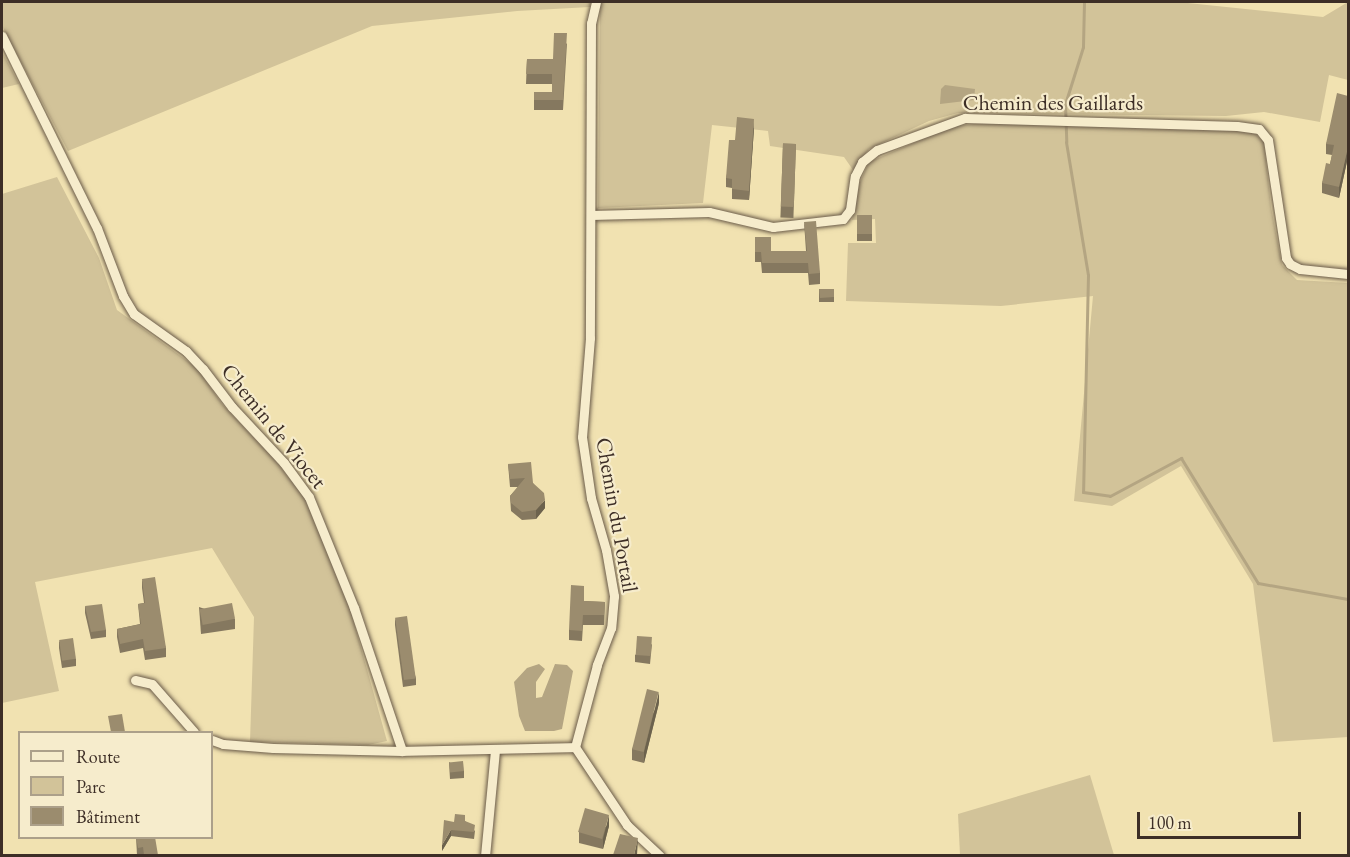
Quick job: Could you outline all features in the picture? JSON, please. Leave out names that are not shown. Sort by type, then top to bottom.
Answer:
[{"type":"street","name":"Chemin du Portail","points":[[575,747],[597,665],[611,628],[614,596],[606,550],[591,498],[582,437],[590,338],[591,23],[596,2]]},
{"type":"street","name":"Chemin de Viocet","points":[[2,36],[97,228],[123,296],[134,314],[186,351],[232,407],[284,463],[309,497],[354,608],[402,751]]},
{"type":"street","name":"Chemin des Gaillards","points":[[591,215],[709,212],[773,227],[843,219],[850,210],[855,176],[862,162],[877,150],[965,118],[1237,126],[1259,129],[1268,140],[1286,258],[1290,264],[1300,269],[1348,274]]},
{"type":"street","points":[[135,680],[152,684],[193,731]]},
{"type":"street","points":[[213,740],[223,744],[273,748],[402,751],[575,747],[627,825],[660,855]]},
{"type":"street","points":[[485,855],[495,750]]},
{"type":"green space","points":[[2,2],[591,2],[590,7],[517,11],[372,26],[68,151],[2,26]]},
{"type":"green space","points":[[600,2],[1178,2],[1323,17],[1348,2],[1348,80],[1329,75],[1320,122],[1264,112],[1226,116],[958,113],[929,121],[869,149],[853,170],[844,157],[770,146],[768,131],[712,125],[703,203],[598,208]]},
{"type":"green space","points":[[2,52],[19,84],[2,88]]},
{"type":"green space","points":[[985,123],[1245,131],[1255,134],[1264,142],[1271,207],[1282,265],[1297,280],[1348,283],[1348,737],[1273,742],[1253,584],[1181,466],[1112,506],[1074,501],[1093,296],[1001,306],[846,301],[848,243],[876,243],[875,219],[852,220],[860,182],[869,162],[953,126]]},
{"type":"green space","points":[[57,177],[99,258],[117,310],[197,368],[222,404],[275,460],[307,501],[349,605],[387,741],[368,745],[250,742],[254,617],[212,548],[35,582],[59,691],[2,703],[2,194]]},
{"type":"green space","points":[[1090,775],[1114,855],[960,855],[958,814]]},
{"type":"shaded area","points":[[945,85],[975,89],[974,100],[940,104],[941,89]]},
{"type":"shaded area","points":[[539,664],[545,669],[536,682],[536,698],[542,697],[555,664],[567,665],[573,671],[562,729],[525,731],[519,716],[514,682],[527,668]]},
{"type":"building","points":[[554,33],[567,33],[563,100],[534,100],[534,92],[552,92],[552,74],[526,74],[527,59],[553,59]]},
{"type":"building","points":[[1337,93],[1348,96],[1348,147],[1339,187],[1322,183],[1326,163],[1330,164],[1334,145],[1326,144]]},
{"type":"building","points":[[737,117],[754,119],[749,191],[732,189],[732,179],[726,178],[729,140],[735,140]]},
{"type":"building","points":[[783,144],[796,144],[794,207],[781,207]]},
{"type":"building","points":[[857,215],[872,215],[872,234],[857,234]]},
{"type":"building","points":[[816,221],[820,273],[809,274],[808,263],[762,263],[761,252],[755,252],[755,237],[771,237],[771,251],[807,251],[804,222]]},
{"type":"building","points":[[819,289],[834,289],[834,297],[820,298]]},
{"type":"building","points":[[531,462],[533,483],[544,493],[545,500],[536,510],[522,512],[511,503],[510,496],[525,478],[510,479],[508,464]]},
{"type":"building","points":[[155,577],[166,648],[145,651],[143,639],[120,644],[117,629],[141,624],[138,604],[145,603],[142,579]]},
{"type":"building","points":[[571,585],[584,586],[584,601],[605,602],[604,615],[583,615],[582,631],[569,630]]},
{"type":"building","points":[[232,603],[235,619],[203,625],[200,609]]},
{"type":"building","points":[[102,604],[106,630],[91,632],[85,606]]},
{"type":"building","points":[[407,616],[416,678],[404,680],[395,618]]},
{"type":"building","points":[[637,636],[652,637],[651,656],[636,655]]},
{"type":"building","points":[[73,638],[76,659],[62,661],[59,640]]},
{"type":"building","points":[[647,689],[659,692],[644,752],[632,749]]},
{"type":"building","points":[[122,714],[125,731],[111,731],[108,716]]},
{"type":"building","points":[[463,761],[464,771],[450,772],[449,762]]},
{"type":"building","points":[[585,808],[609,815],[602,839],[578,832]]},
{"type":"building","points":[[455,814],[465,815],[465,821],[475,825],[474,832],[451,830],[442,845],[444,820],[454,822]]},
{"type":"building","points":[[620,834],[638,838],[634,855],[613,855]]},
{"type":"building","points":[[136,839],[155,839],[158,855],[144,855],[143,847],[138,848]]},
{"type":"waterway","points":[[1084,2],[1083,47],[1065,104],[1066,142],[1088,275],[1083,492],[1110,496],[1181,458],[1258,583],[1348,599]]}]
